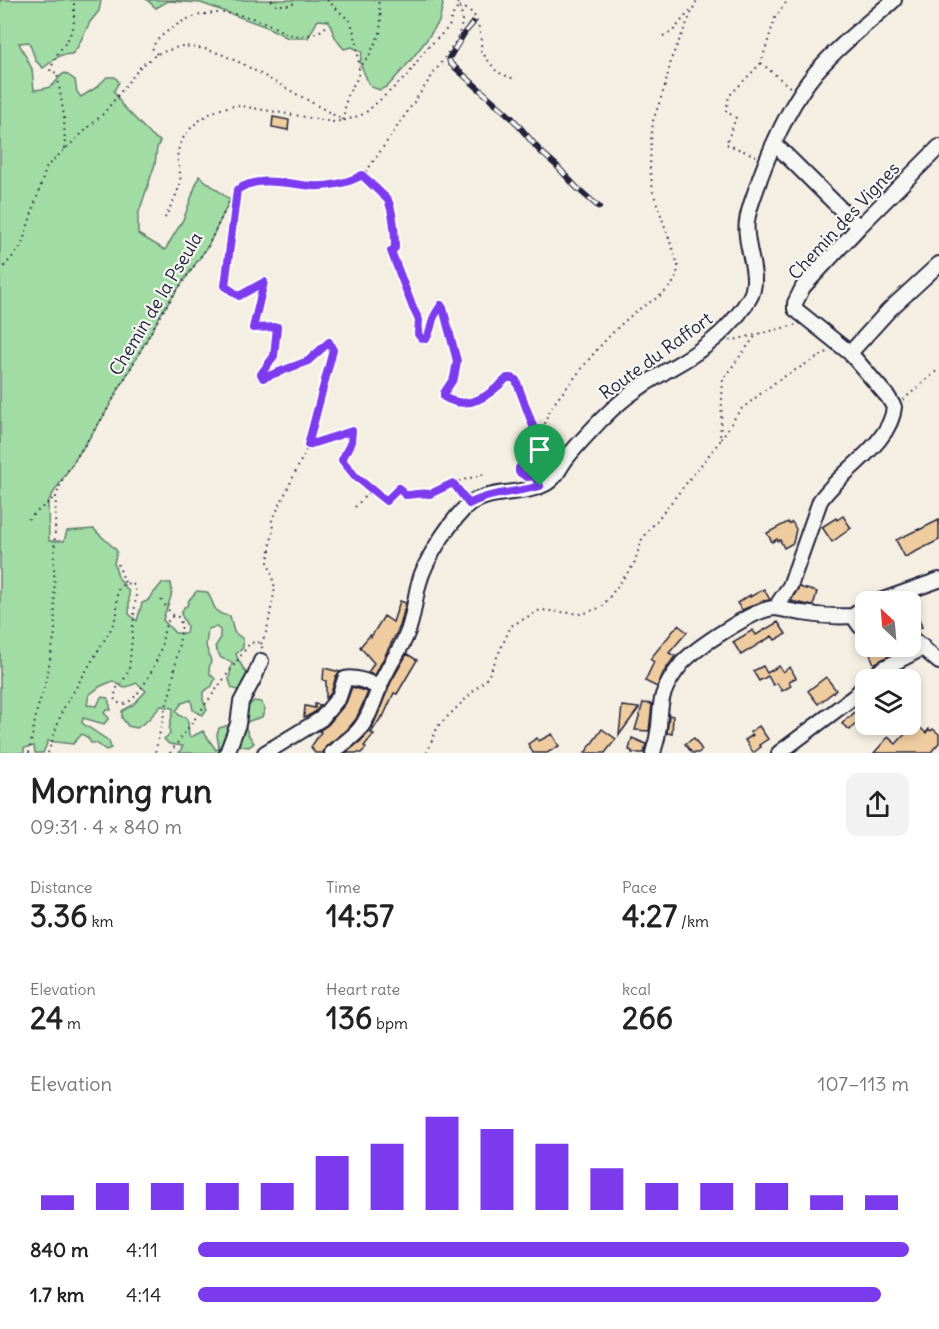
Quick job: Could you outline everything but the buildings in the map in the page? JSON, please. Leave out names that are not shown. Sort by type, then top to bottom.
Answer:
[{"type":"street","name":"Route du Raffort","points":[[537,481],[552,479],[572,452],[615,407],[650,381],[700,350],[732,323],[738,315],[755,288],[746,223],[773,146],[811,78],[829,58],[894,0]]},
{"type":"street","points":[[773,146],[782,150],[859,227]]},
{"type":"street","name":"Chemin des Vignes","points":[[894,407],[845,349],[794,308],[803,287],[939,147]]},
{"type":"street","points":[[845,349],[939,264]]},
{"type":"street","points":[[777,608],[790,586],[820,501],[827,490],[876,443],[891,421],[894,407]]},
{"type":"street","points":[[332,753],[362,726],[385,673],[406,636],[425,567],[458,516],[469,504],[486,496],[525,490],[537,481]]},
{"type":"street","points":[[908,591],[939,580]]},
{"type":"street","points":[[653,753],[663,694],[672,676],[683,662],[705,645],[744,620],[768,609],[777,608],[804,614],[853,616],[855,619]]},
{"type":"street","points":[[882,669],[917,651],[922,646],[939,662]]},
{"type":"street","points":[[228,753],[238,724],[241,702],[261,660]]},
{"type":"street","points":[[265,753],[321,719],[339,697],[345,679],[372,684],[380,688]]},
{"type":"street","points":[[779,753],[855,696]]},
{"type":"path","points":[[65,149],[64,116],[57,74],[50,71],[56,56],[69,38],[74,22],[74,0]]},
{"type":"path","points":[[271,0],[276,5],[292,5],[296,0]]},
{"type":"path","points":[[327,0],[351,22],[357,44],[358,77],[347,96],[343,120]]},
{"type":"path","points":[[359,68],[370,54],[380,33],[381,18],[378,0]]},
{"type":"path","points":[[261,660],[263,648],[261,644],[267,630],[275,588],[268,562],[273,530],[272,521],[308,445],[333,350],[329,342],[308,361],[263,378],[261,374],[274,356],[277,327],[253,328],[264,282],[239,296],[225,286],[237,190],[246,184],[262,182],[325,185],[355,179],[362,175],[372,164],[456,41],[463,23],[456,0]]},
{"type":"path","points":[[537,481],[533,468],[542,449],[544,424],[558,399],[620,325],[668,289],[678,273],[678,265],[653,192],[650,168],[651,140],[672,57],[697,0]]},
{"type":"path","points":[[767,160],[726,144],[736,118],[726,111],[729,96],[761,63],[775,18],[788,0]]},
{"type":"path","points":[[663,36],[672,32],[695,5]]},
{"type":"path","points":[[459,6],[472,13],[477,20],[482,43],[481,51],[497,72],[514,79]]},
{"type":"path","points":[[165,218],[179,185],[178,150],[183,139],[197,123],[215,111],[234,106],[247,106],[334,122],[364,114],[406,76],[426,49],[449,27],[452,16],[459,6]]},
{"type":"path","points":[[158,54],[152,48],[164,33],[183,20],[217,12],[240,14],[289,34],[301,36],[315,33],[327,25]]},
{"type":"path","points":[[0,271],[21,248],[47,166],[104,113],[141,66],[158,54],[181,46],[193,46],[221,54],[343,120]]},
{"type":"path","points":[[761,63],[800,95]]},
{"type":"path","points":[[362,175],[388,200],[390,205],[395,230],[395,248],[391,251],[419,320],[418,334],[421,338],[426,339],[429,336],[436,313],[441,305],[443,308],[457,361],[454,378],[444,393],[444,397],[460,402],[477,401],[492,393],[507,378],[516,380],[533,426],[534,439],[519,472],[537,481]]},
{"type":"path","name":"Chemin de la Pseula","points":[[29,753],[55,633],[54,560],[57,496],[63,478],[109,407],[164,309],[208,246],[237,190]]},
{"type":"path","points":[[727,341],[810,321]]},
{"type":"path","points":[[720,441],[723,379],[756,335]]},
{"type":"path","points":[[427,753],[438,726],[488,677],[511,626],[540,610],[582,614],[602,607],[634,564],[642,539],[720,441],[740,410],[778,380],[845,349]]},
{"type":"path","points":[[894,407],[939,369]]},
{"type":"path","points":[[308,445],[352,431],[351,442],[342,460],[355,476],[386,501],[399,488],[405,495],[423,492],[430,494],[453,483],[484,474]]},
{"type":"path","points":[[453,483],[469,504]]},
{"type":"path","points":[[355,507],[372,489]]},
{"type":"path","points":[[28,519],[57,496]]},
{"type":"path","points":[[118,564],[125,583]]},
{"type":"path","points":[[48,753],[62,711],[111,629],[117,614],[117,592],[120,586],[129,582],[134,585],[136,594],[129,670],[114,694],[116,702],[123,704],[130,701],[146,682],[161,648],[168,619],[173,616]]},
{"type":"path","points":[[155,753],[172,686],[182,625],[178,617],[173,616],[161,600]]},
{"type":"path","points":[[170,753],[250,643],[261,644]]},
{"type":"green space","points":[[0,0],[101,0],[99,11],[72,54],[61,55],[43,68],[36,61],[29,42],[19,43],[32,69],[34,90],[50,87],[65,73],[75,80],[77,92],[81,97],[97,87],[107,77],[115,77],[119,82],[114,91],[122,105],[152,136],[160,141],[138,215],[138,234],[165,250],[184,218],[199,176],[230,200],[208,246],[164,309],[103,417],[48,503],[49,541],[64,541],[67,531],[94,529],[117,551],[114,563],[118,577],[129,592],[129,614],[137,621],[142,603],[147,601],[162,583],[171,583],[171,598],[163,620],[175,633],[186,633],[187,626],[181,614],[197,591],[207,592],[217,611],[230,616],[234,632],[243,639],[243,648],[236,654],[249,677],[241,692],[232,688],[229,680],[232,662],[221,658],[215,647],[220,639],[220,630],[216,627],[208,629],[206,646],[211,661],[209,668],[210,674],[215,679],[212,686],[203,692],[207,710],[202,715],[193,710],[191,700],[182,703],[176,711],[180,716],[186,717],[189,736],[203,731],[216,750],[219,748],[217,735],[219,728],[229,725],[230,721],[254,701],[261,702],[265,709],[262,717],[249,721],[245,725],[254,743],[249,747],[233,745],[233,753],[179,753],[183,746],[169,744],[164,739],[170,734],[173,708],[161,706],[137,728],[128,726],[122,718],[122,711],[133,705],[146,691],[137,683],[124,688],[113,681],[89,695],[87,705],[97,706],[101,697],[108,698],[111,710],[106,710],[104,713],[109,718],[104,724],[83,718],[82,723],[109,741],[111,748],[106,750],[96,743],[91,743],[82,734],[73,744],[48,741],[43,753],[35,753],[34,746],[24,748],[24,753],[0,753]]},
{"type":"green space","points":[[147,0],[441,0],[443,5],[439,22],[425,42],[388,86],[380,90],[371,87],[368,82],[360,63],[362,52],[352,47],[344,49],[329,21],[318,20],[308,38],[288,38],[267,27],[201,3],[168,1],[156,8]]},
{"type":"railway","points":[[473,23],[449,58],[450,63],[512,118],[540,151],[599,207]]},
{"type":"route","points":[[362,175],[388,200],[395,230],[395,248],[391,251],[419,320],[418,334],[421,338],[426,339],[429,336],[436,313],[441,305],[443,308],[457,361],[454,378],[444,393],[444,397],[460,402],[477,401],[492,393],[507,378],[516,380],[533,426],[534,439],[519,472],[523,476],[534,476],[540,486],[486,496],[469,504],[453,483],[430,494],[423,492],[405,495],[399,488],[386,501],[355,476],[342,460],[351,442],[352,431],[308,445],[333,350],[329,342],[308,361],[263,378],[261,374],[274,356],[277,327],[253,328],[264,282],[239,296],[225,286],[237,190],[246,184],[262,182],[325,185],[355,179],[362,175]]}]
